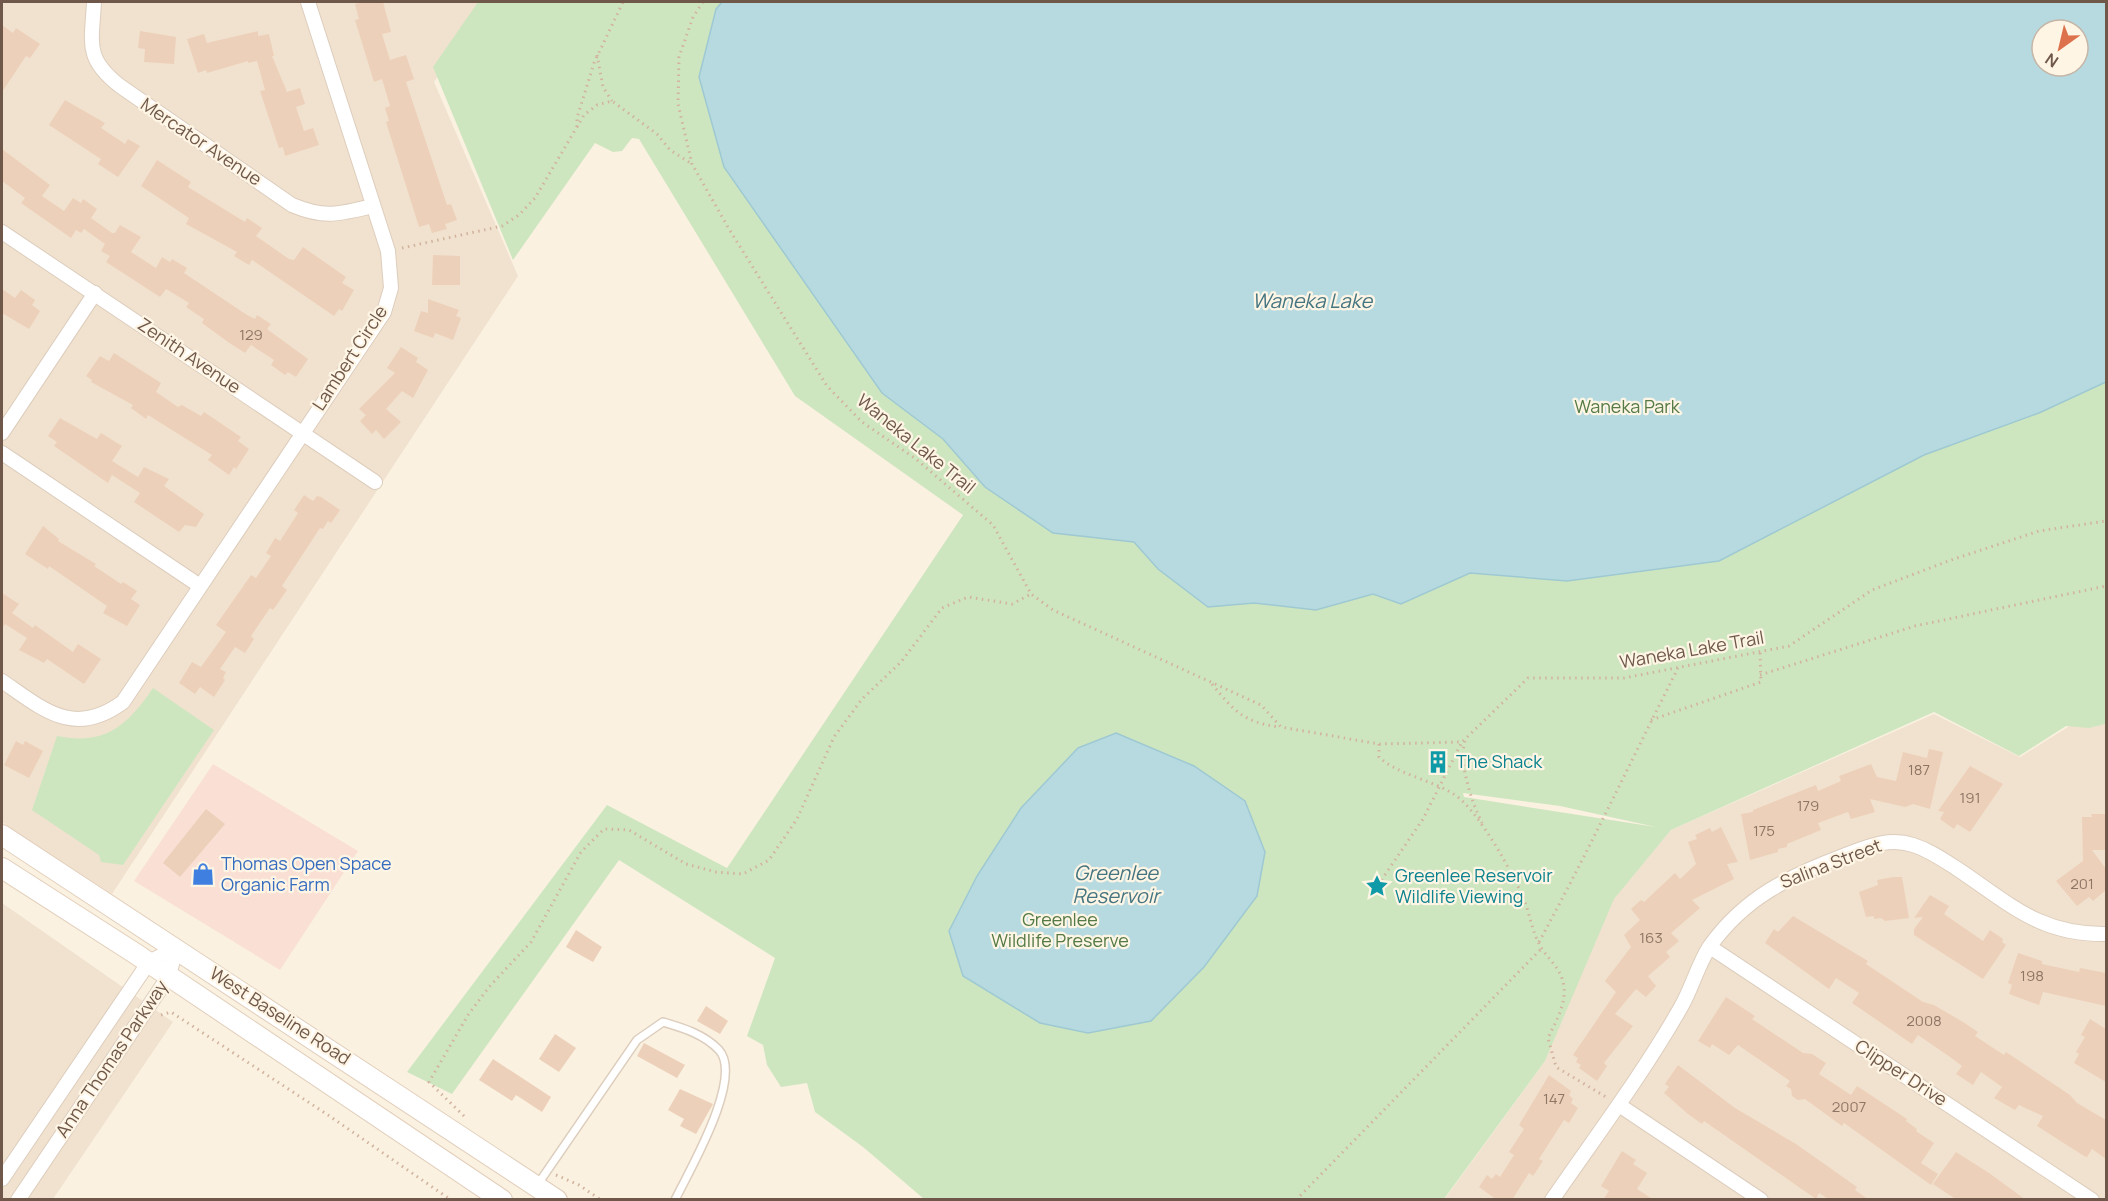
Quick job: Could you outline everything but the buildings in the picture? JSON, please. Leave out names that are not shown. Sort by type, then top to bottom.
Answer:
[{"type":"main road","name":"West Baseline Road","points":[[2,835],[556,1200]]},
{"type":"main road","name":"West Baseline Road","points":[[2,868],[149,962],[502,1200]]},
{"type":"street","name":"Mercator Avenue","points":[[94,2],[92,53],[102,72],[120,86],[292,205],[316,214],[339,214],[373,206]]},
{"type":"street","name":"Lambert Circle","points":[[2,681],[57,716],[84,719],[109,712],[123,702],[384,312],[391,288],[388,251],[308,2]]},
{"type":"street","name":"Zenith Avenue","points":[[2,232],[375,482]]},
{"type":"street","points":[[2,433],[95,293]]},
{"type":"street","points":[[2,453],[200,586]]},
{"type":"street","name":"Salina Street","points":[[1552,1200],[1619,1105],[1682,1006],[1710,947],[1739,913],[1780,882],[1878,842],[1903,842],[1927,849],[2036,922],[2060,931],[2106,934]]},
{"type":"street","name":"Clipper Drive","points":[[1710,947],[2092,1200]]},
{"type":"street","name":"Anna Thomas Parkway","points":[[2,1179],[149,962],[176,948]]},
{"type":"street","name":"Anna Thomas Parkway","points":[[18,1200],[169,976],[176,948]]},
{"type":"street","points":[[1619,1105],[1761,1200]]},
{"type":"lane","points":[[536,1186],[637,1040],[663,1022],[692,1030],[721,1052],[727,1074],[722,1102],[675,1200]]},
{"type":"path","points":[[577,129],[577,118],[597,55],[623,2]]},
{"type":"path","name":"Waneka Lake Trail","points":[[703,2],[693,17],[679,57],[678,104],[692,164],[729,230],[826,386],[862,422],[916,459],[993,525],[1031,594],[1053,610],[1261,705],[1281,727]]},
{"type":"path","points":[[597,55],[603,87],[612,101],[657,134],[670,150],[692,164]]},
{"type":"path","points":[[388,251],[502,226],[519,215],[535,198],[584,115],[597,105],[612,101]]},
{"type":"path","name":"Waneka Lake Trail","points":[[1212,682],[1238,714],[1262,724],[1378,744],[1462,742],[1528,678],[1624,678],[1789,646],[1872,590],[1931,567],[2039,531],[2106,521]]},
{"type":"path","points":[[1760,675],[1915,626],[2106,586]]},
{"type":"path","points":[[470,1120],[429,1082],[468,1016],[489,987],[531,942],[581,852],[604,829],[628,830],[686,864],[716,872],[743,874],[761,865],[769,860],[797,819],[834,737],[862,699],[901,662],[942,608],[968,597],[1012,604],[1031,594]]},
{"type":"path","points":[[1651,720],[1761,682],[1760,652]]},
{"type":"path","points":[[1539,942],[1559,908],[1678,668]]},
{"type":"path","points":[[1466,738],[1462,750],[1464,770],[1475,810],[1510,869],[1539,942],[1554,961],[1565,989],[1563,1004],[1548,1038],[1556,1067],[1619,1105]]},
{"type":"path","points":[[1378,885],[1423,819],[1462,742]]},
{"type":"path","points":[[1378,744],[1379,757],[1388,765],[1457,796],[1485,830]]},
{"type":"path","points":[[1296,1200],[1542,948]]},
{"type":"path","points":[[157,1017],[171,1012],[451,1200]]},
{"type":"path","points":[[551,1173],[579,1185],[601,1200]]},
{"type":"shaded area","points":[[2,2],[488,2],[434,82],[518,276],[112,894],[2,822]]},
{"type":"shaded area","points":[[2106,703],[2106,1199],[1444,1200],[1545,1061],[1610,903],[1671,830],[1934,714],[2020,757]]},
{"type":"shaded area","points":[[213,764],[358,851],[280,970],[134,881]]},
{"type":"shaded area","points":[[2,903],[173,1022],[53,1199],[2,1199]]},
{"type":"green space","name":"Waneka Park","points":[[478,2],[2106,2],[2105,724],[2089,728],[2066,726],[2019,756],[1934,712],[1671,830],[1614,899],[1545,1061],[1444,1199],[924,1199],[863,1147],[815,1112],[807,1083],[781,1087],[767,1065],[763,1045],[747,1036],[775,958],[619,860],[452,1094],[407,1072],[607,805],[727,868],[963,515],[795,396],[639,139],[632,138],[622,151],[613,152],[595,143],[513,260],[433,67]],"holes":[[[1463,793],[1560,806],[1656,827],[1464,797]]]},
{"type":"green space","points":[[153,688],[214,730],[123,865],[101,862],[99,855],[32,810],[57,736],[89,738],[114,730],[134,713]]},
{"type":"water","name":"Waneka Lake","points":[[722,2],[2106,2],[2106,382],[2039,413],[1924,455],[1719,561],[1567,581],[1470,573],[1401,604],[1373,594],[1316,610],[1254,603],[1208,607],[1158,569],[1134,542],[1053,533],[985,487],[943,439],[882,393],[724,167],[699,77],[716,9]]},
{"type":"water","name":"Greenlee Reservoir","points":[[1116,733],[1194,766],[1245,801],[1265,852],[1257,896],[1204,967],[1151,1021],[1088,1033],[1040,1023],[963,976],[949,931],[977,876],[1021,808],[1078,748]]},
{"type":"place","name":"The Shack","points":[[1438,762]]},
{"type":"place","name":"Thomas Open Space Organic Farm","points":[[203,874]]},
{"type":"place","name":"Greenlee Reservoir Wildlife Viewing","points":[[1377,886]]},
{"type":"park label","name":"Greenlee Wildlife Preserve","points":[[1060,930]]}]
